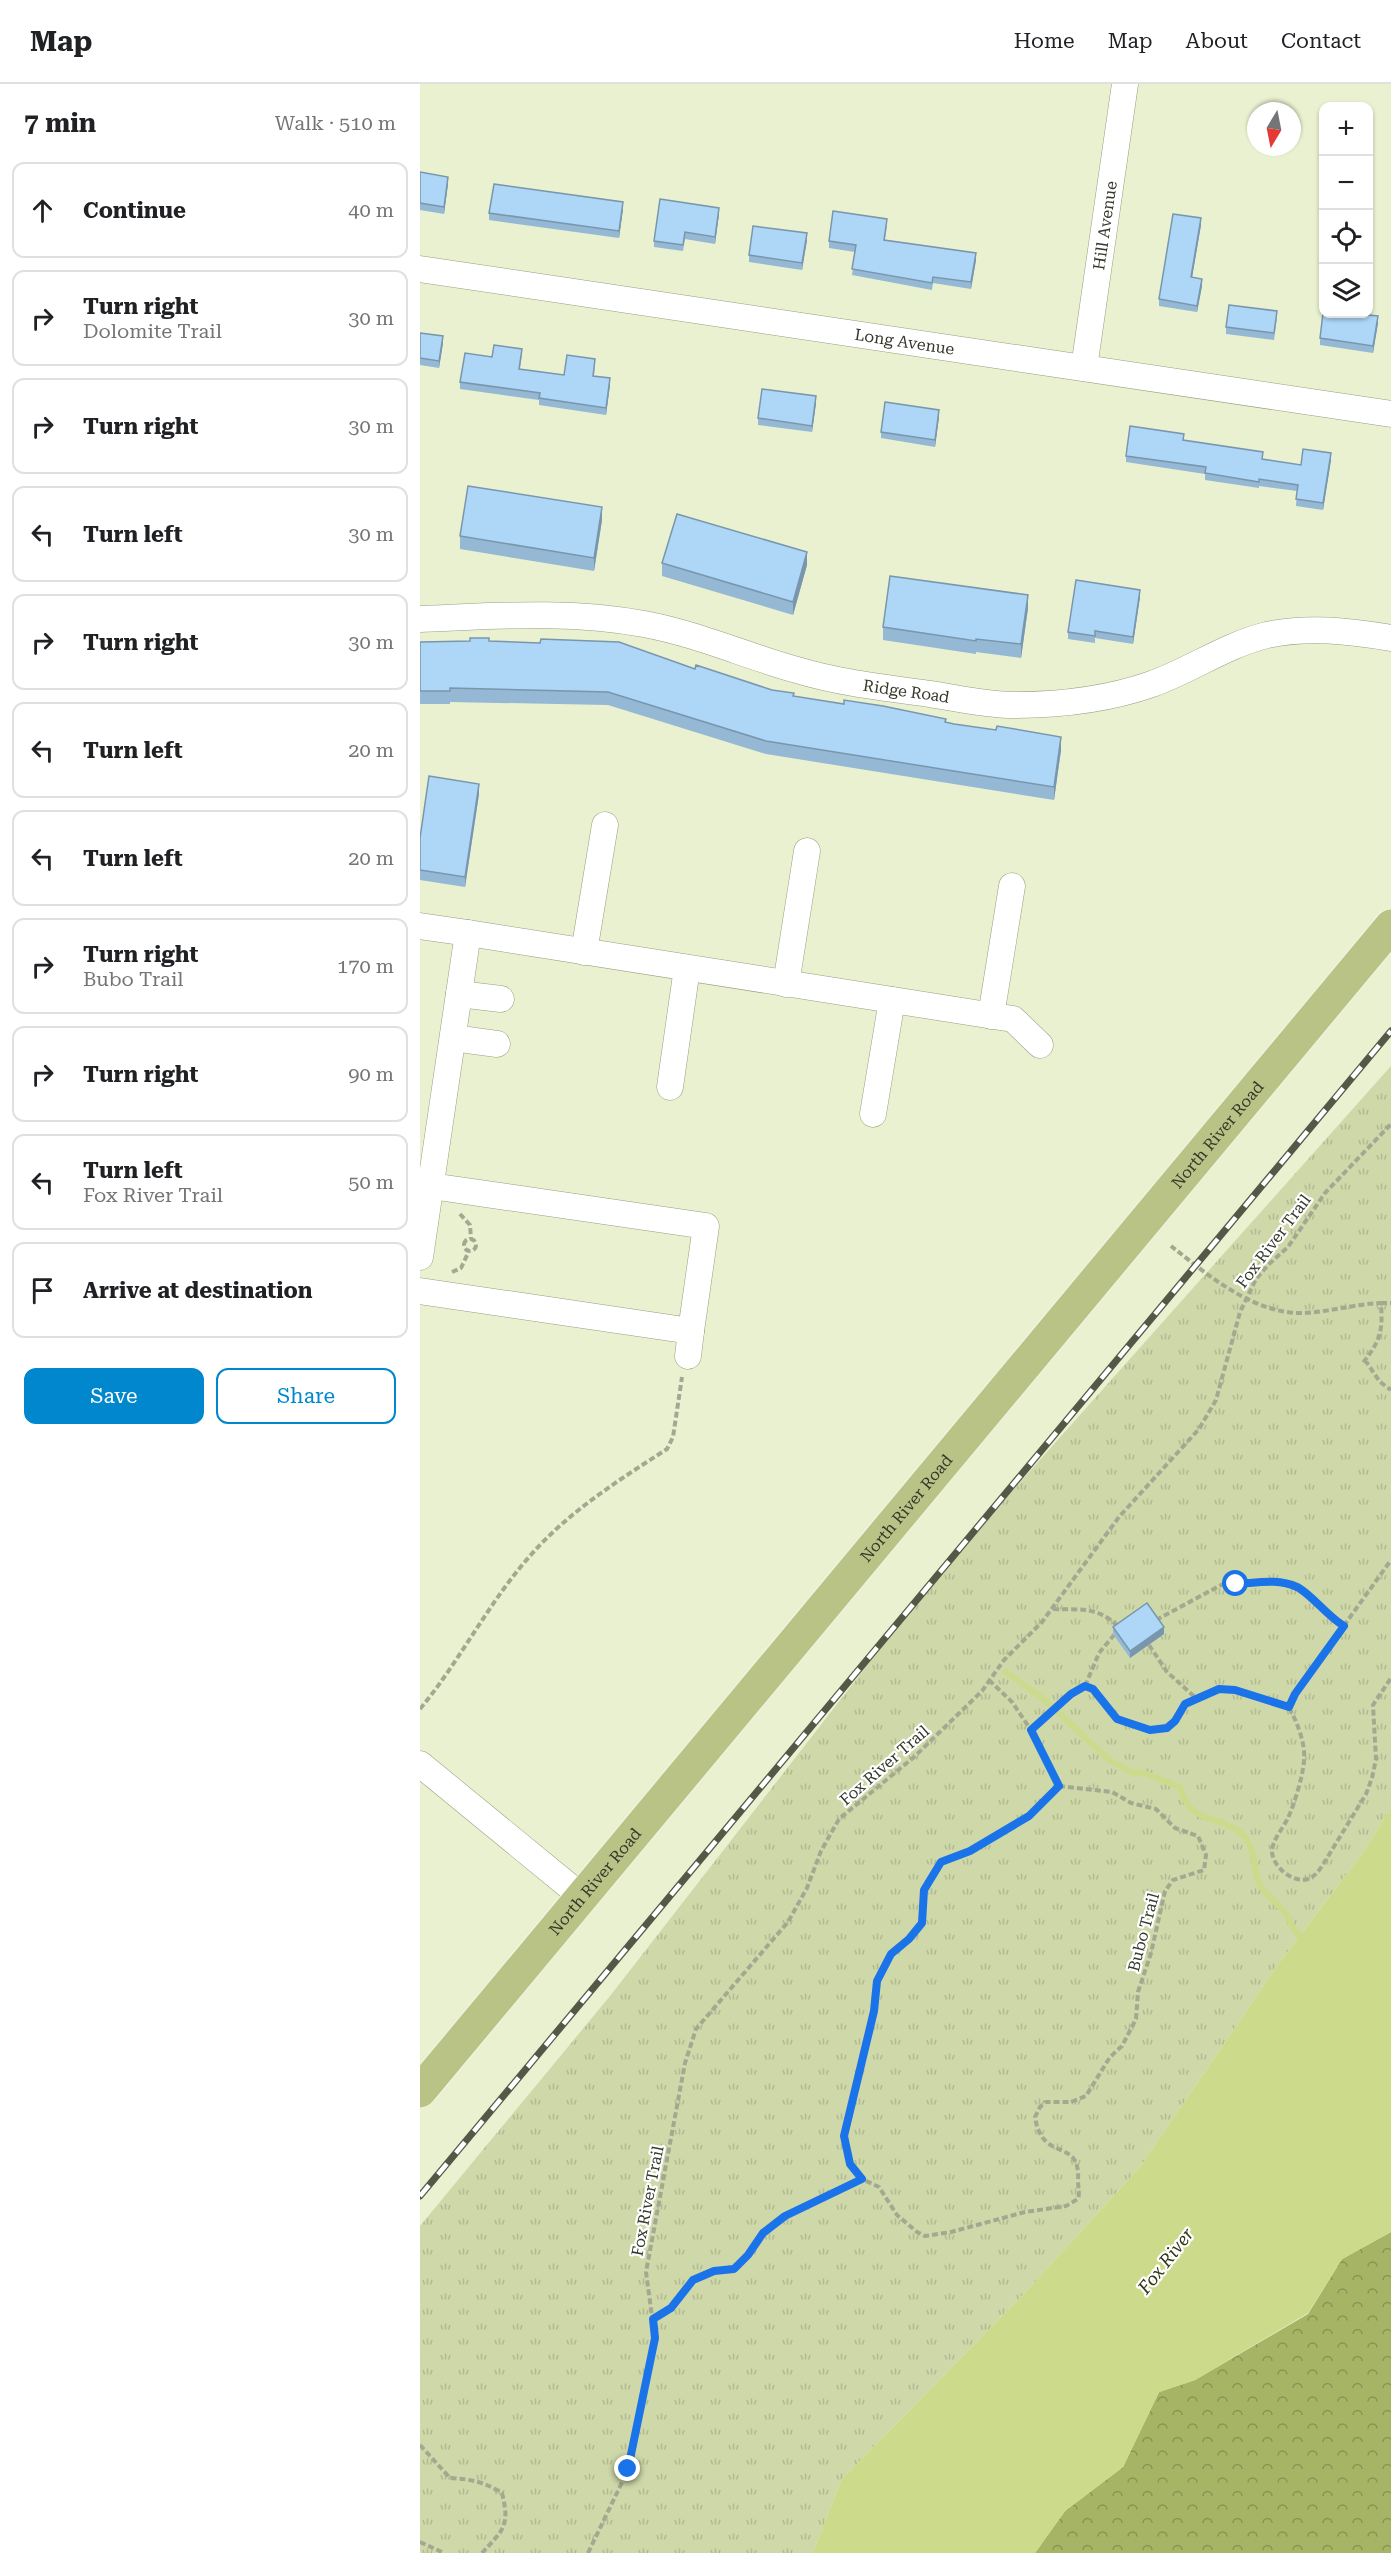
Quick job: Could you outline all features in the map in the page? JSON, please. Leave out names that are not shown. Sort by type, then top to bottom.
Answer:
[{"type":"main road","name":"North River Road","points":[[420,2091],[1391,926]]},
{"type":"street","name":"Hill Avenue","points":[[1084,368],[1125,84]]},
{"type":"street","name":"Long Avenue","points":[[420,269],[1391,414]]},
{"type":"street","name":"Ridge Road","points":[[420,619],[569,614],[608,618],[723,644],[797,670],[859,684],[1012,705],[1058,703],[1151,684],[1237,646],[1266,636],[1296,630],[1327,630],[1391,638]]},
{"type":"street","points":[[584,952],[604,825]]},
{"type":"street","points":[[786,984],[807,851]]},
{"type":"street","points":[[991,1016],[1012,886]]},
{"type":"street","points":[[420,926],[1013,1019],[1040,1045]]},
{"type":"street","points":[[420,1257],[431,1186],[428,1149],[453,1038],[468,933]]},
{"type":"street","points":[[670,1087],[687,968]]},
{"type":"street","points":[[459,994],[501,999]]},
{"type":"street","points":[[873,1114],[892,1000]]},
{"type":"street","points":[[453,1038],[497,1044]]},
{"type":"street","points":[[431,1186],[706,1226],[688,1356]]},
{"type":"street","points":[[420,1291],[691,1331]]},
{"type":"street","points":[[420,1764],[581,1896]]},
{"type":"path","name":"Fox River Trail","points":[[588,2553],[628,2469],[655,2338],[646,2272],[685,2063],[696,2029],[788,1922],[807,1888],[821,1851],[839,1819],[914,1758],[982,1691],[1004,1660],[1052,1609],[1119,1516],[1199,1430],[1216,1400],[1246,1298],[1268,1264],[1288,1246],[1324,1193],[1391,1124]]},
{"type":"path","points":[[455,1212],[467,1220],[472,1231],[471,1239]]},
{"type":"path","points":[[469,1251],[465,1249],[464,1244],[466,1240],[471,1239]]},
{"type":"path","points":[[449,1272],[461,1268],[469,1251],[477,1246],[471,1239]]},
{"type":"path","points":[[1171,1246],[1211,1277],[1246,1298],[1277,1310],[1296,1313],[1391,1301]]},
{"type":"path","points":[[1381,1303],[1381,1332],[1377,1348],[1363,1362],[1380,1382],[1391,1390]]},
{"type":"path","points":[[420,1709],[440,1686],[493,1604],[530,1556],[579,1510],[667,1449],[672,1437],[684,1364],[688,1356]]},
{"type":"path","points":[[1289,1707],[1295,1694],[1391,1560]]},
{"type":"path","points":[[1154,1621],[1223,1584],[1262,1581],[1298,1587],[1333,1620],[1344,1626]]},
{"type":"path","points":[[1052,1609],[1098,1611],[1120,1629]]},
{"type":"path","points":[[1031,1730],[1071,1694],[1085,1686],[1099,1653],[1114,1635]]},
{"type":"path","points":[[1149,1645],[1167,1672],[1197,1698]]},
{"type":"path","points":[[1085,1686],[1093,1689],[1117,1719],[1150,1730],[1167,1728],[1175,1721],[1185,1704],[1219,1689],[1235,1690],[1289,1707],[1295,1718],[1304,1761],[1290,1815],[1272,1849],[1273,1857],[1282,1870],[1294,1878],[1305,1880],[1316,1874],[1324,1863],[1366,1794],[1376,1759],[1373,1705],[1391,1678]]},
{"type":"path","points":[[989,1680],[1012,1702],[1031,1730],[1059,1786]]},
{"type":"path","name":"Bubo Trail","points":[[1059,1786],[1112,1792],[1131,1803],[1156,1809],[1175,1828],[1198,1836],[1206,1855],[1204,1870],[1173,1880],[1165,1891],[1154,1943],[1138,1992],[1136,2019],[1122,2046],[1110,2057],[1086,2096],[1071,2102],[1046,2102],[1040,2107],[1035,2117],[1042,2139],[1050,2146],[1074,2156],[1079,2164],[1078,2199],[1066,2206],[1026,2212],[951,2232],[925,2236],[897,2215],[879,2187],[862,2179],[850,2164],[844,2136],[874,2011],[877,1981],[891,1954],[909,1939],[922,1923],[924,1890],[941,1862],[970,1851],[1029,1816],[1059,1786]]},
{"type":"path","points":[[653,2319],[671,2308],[693,2280],[714,2271],[734,2269],[748,2255],[763,2233],[785,2216],[862,2179]]},
{"type":"path","points":[[420,2445],[450,2478],[473,2479],[488,2484],[501,2493],[507,2513],[502,2532],[482,2553]]},
{"type":"path","points":[[420,2542],[444,2553]]},
{"type":"green space","points":[[1391,1066],[1391,1807],[1365,1850],[1279,1963],[1140,2167],[1018,2300],[841,2480],[813,2553],[420,2553],[420,2226],[610,1996],[939,1573]]},
{"type":"green space","points":[[1391,2232],[1391,2553],[1035,2553],[1065,2511],[1123,2467],[1159,2392],[1195,2380],[1308,2314],[1342,2259]]},
{"type":"water","name":"Fox River","points":[[1391,1807],[1391,2232],[1342,2259],[1308,2313],[1195,2380],[1159,2392],[1123,2467],[1065,2511],[1035,2553],[813,2553],[841,2480],[1018,2300],[1140,2167],[1279,1963],[1365,1850]]},
{"type":"building","points":[[420,172],[448,177],[444,207],[420,203]]},
{"type":"building","points":[[494,184],[623,202],[619,231],[489,213]]},
{"type":"building","points":[[660,199],[719,208],[715,237],[685,232],[683,245],[654,241]]},
{"type":"building","points":[[833,211],[887,219],[884,240],[976,253],[971,282],[933,277],[932,283],[852,269],[856,245],[829,241]]},
{"type":"building","points":[[1173,214],[1201,218],[1191,277],[1202,279],[1197,306],[1159,299]]},
{"type":"building","points":[[753,226],[807,233],[802,263],[749,255]]},
{"type":"building","points":[[1229,305],[1277,311],[1274,333],[1226,327]]},
{"type":"building","points":[[1373,316],[1378,316],[1373,346],[1320,338],[1322,318],[1373,318]]},
{"type":"building","points":[[420,333],[443,336],[439,361],[420,358]]},
{"type":"building","points":[[494,345],[522,349],[519,369],[564,375],[567,355],[595,359],[593,376],[610,378],[606,408],[539,398],[540,393],[460,382],[465,353],[492,357]]},
{"type":"building","points":[[762,389],[816,396],[812,426],[758,418]]},
{"type":"building","points":[[885,402],[939,410],[935,440],[881,432]]},
{"type":"building","points":[[1130,426],[1184,434],[1183,440],[1263,452],[1262,459],[1301,465],[1303,449],[1331,453],[1323,503],[1296,499],[1298,485],[1259,479],[1259,482],[1205,473],[1206,467],[1126,456]]},
{"type":"building","points":[[468,486],[602,507],[594,558],[460,536]]},
{"type":"building","points":[[677,514],[807,552],[793,602],[662,563]]},
{"type":"building","points":[[890,576],[1028,595],[1021,644],[976,639],[976,641],[883,627]]},
{"type":"building","points":[[1076,580],[1140,590],[1133,637],[1095,631],[1095,636],[1068,632]]},
{"type":"building","points":[[470,638],[540,643],[541,639],[619,642],[695,669],[696,665],[772,690],[794,693],[793,696],[844,704],[844,700],[946,719],[945,722],[954,724],[996,730],[997,726],[1061,737],[1054,787],[766,741],[608,692],[450,688],[450,691],[420,691],[420,642],[470,641]]},
{"type":"building","points":[[429,776],[479,784],[465,877],[420,870],[420,838]]},
{"type":"building","points":[[1147,1603],[1164,1627],[1130,1651],[1113,1627]]},
{"type":"waterway","points":[[1006,1672],[1045,1700],[1108,1759],[1135,1774],[1141,1772],[1180,1787],[1185,1800],[1199,1815],[1236,1829],[1245,1837],[1252,1852],[1260,1885],[1285,1913],[1300,1936]]},
{"type":"railway","points":[[420,2196],[1391,1031]]},
{"type":"route","points":[[628,2469],[655,2338],[653,2319],[671,2308],[693,2280],[714,2271],[734,2269],[748,2255],[763,2233],[785,2216],[862,2179],[850,2164],[844,2136],[874,2011],[877,1981],[891,1954],[909,1939],[922,1923],[924,1890],[941,1862],[970,1851],[1029,1816],[1059,1786],[1031,1730],[1071,1694],[1085,1686],[1093,1689],[1117,1719],[1150,1730],[1167,1728],[1181,1713],[1185,1704],[1219,1689],[1235,1690],[1289,1707],[1295,1694],[1344,1626],[1333,1620],[1298,1587],[1262,1581],[1236,1584]]}]
